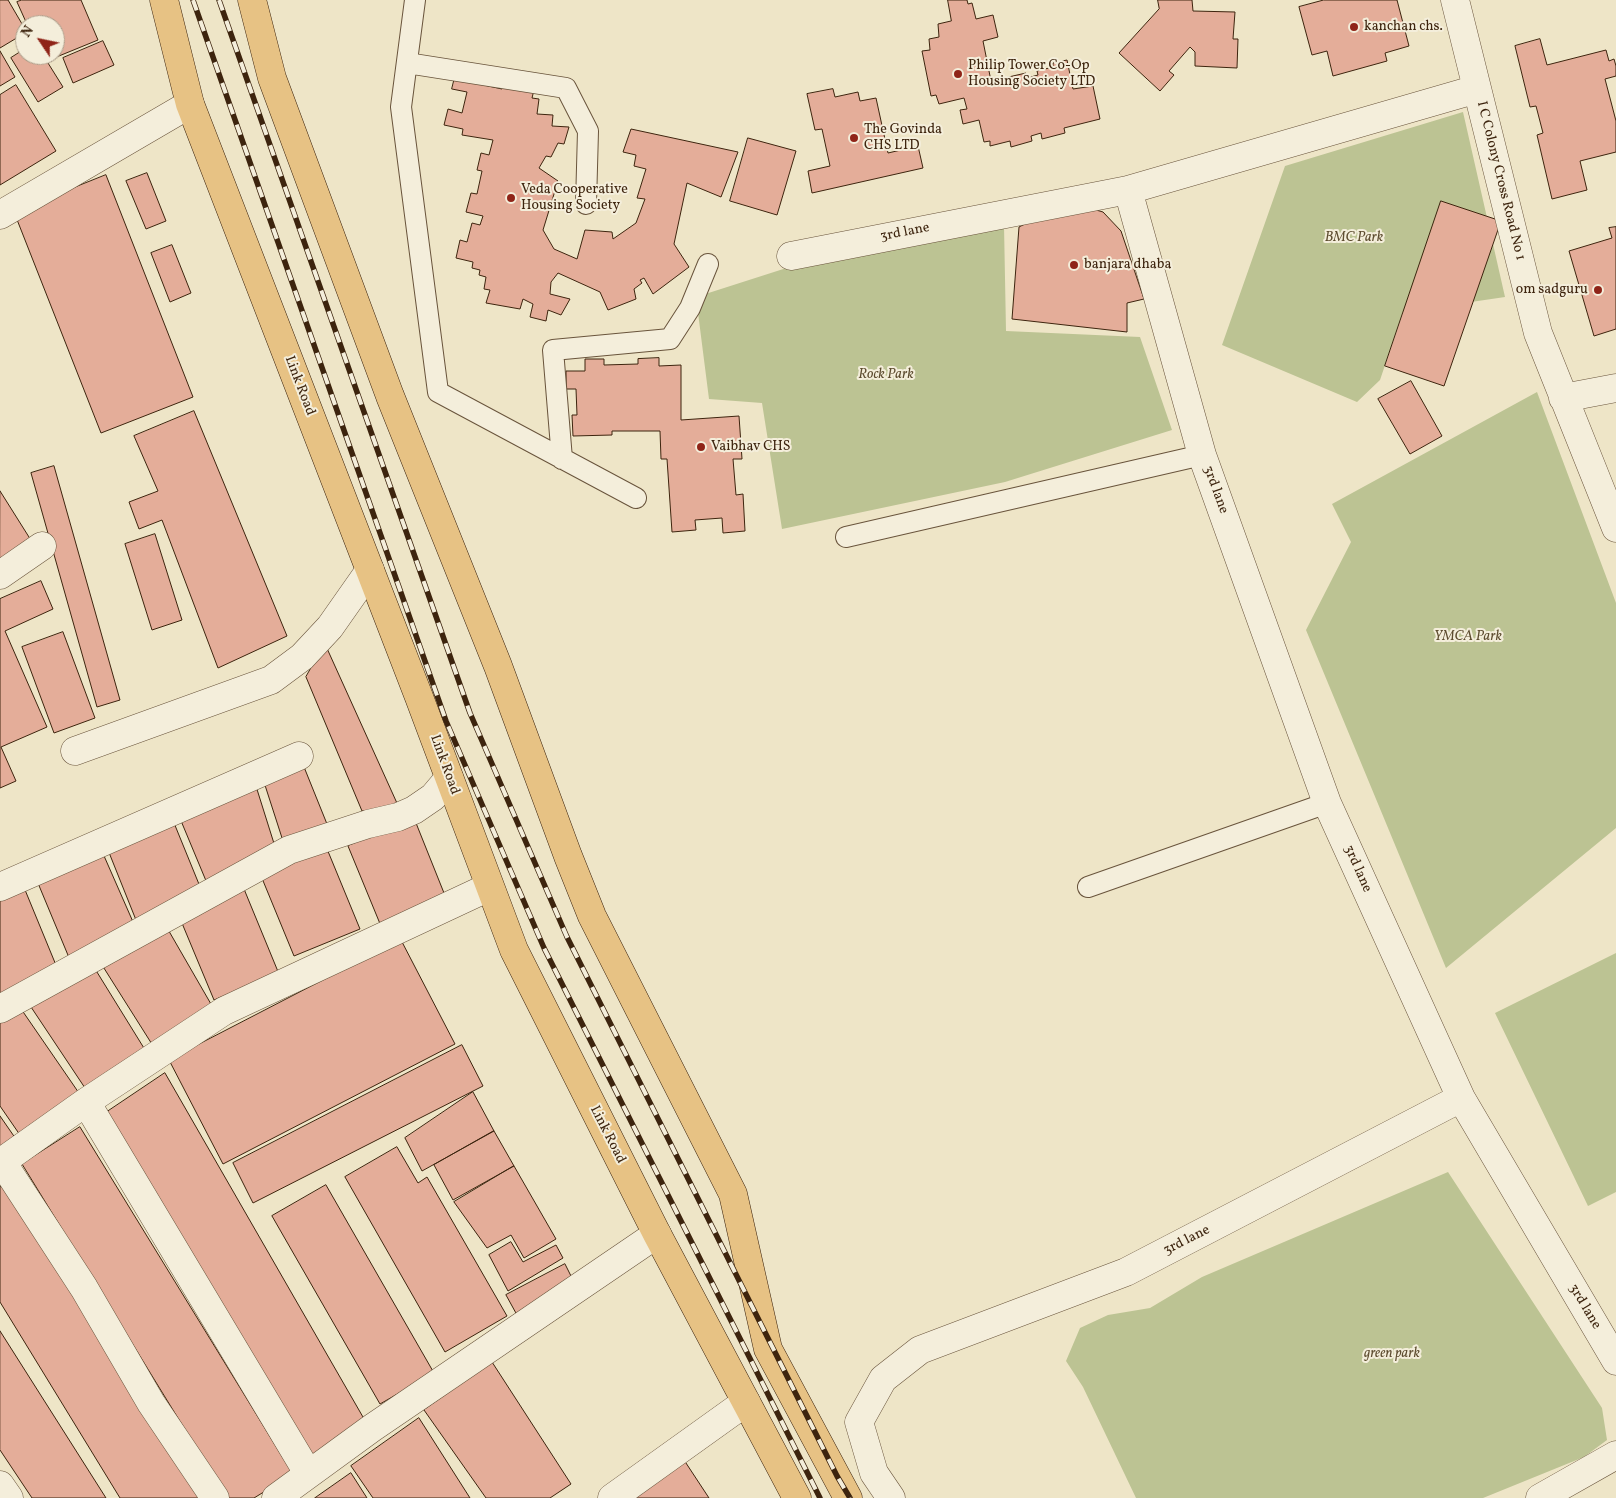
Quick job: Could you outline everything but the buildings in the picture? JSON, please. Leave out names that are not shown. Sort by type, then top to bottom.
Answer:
[{"type":"main road","name":"Link Road","points":[[164,0],[190,104],[514,950],[658,1234],[797,1498]]},
{"type":"main road","points":[[252,0],[275,88],[390,396],[498,666],[574,873],[592,916],[733,1194],[768,1349],[848,1498]]},
{"type":"street","name":"I C Colony Cross Road No 1","points":[[1455,0],[1538,334],[1616,528]]},
{"type":"street","points":[[1128,190],[1477,89]]},
{"type":"street","points":[[0,216],[190,104]]},
{"type":"street","name":"3rd lane","points":[[791,256],[1128,190],[1202,455],[1327,803],[1461,1098],[1616,1360]]},
{"type":"street","points":[[1564,398],[1616,388]]},
{"type":"street","points":[[0,575],[42,546]]},
{"type":"street","points":[[75,751],[271,680],[302,657],[330,627],[370,570]]},
{"type":"street","points":[[0,887],[299,756]]},
{"type":"street","points":[[0,1010],[289,850],[368,824],[398,817],[414,810],[434,797],[448,778]]},
{"type":"street","points":[[215,1498],[151,1403],[84,1288],[1,1163],[86,1102],[224,1011],[489,887]]},
{"type":"street","name":"3rd lane","points":[[891,1498],[874,1473],[859,1422],[882,1379],[920,1350],[1126,1272],[1461,1098]]},
{"type":"street","points":[[86,1102],[308,1473]]},
{"type":"street","points":[[276,1498],[308,1473],[658,1234]]},
{"type":"street","points":[[612,1498],[746,1402]]},
{"type":"street","points":[[1540,1498],[1616,1455]]},
{"type":"street","points":[[0,1485],[9,1498]]},
{"type":"lane","points":[[416,0],[401,107],[438,392],[636,498]]},
{"type":"lane","points":[[407,63],[566,88],[588,131],[586,204]]},
{"type":"lane","points":[[562,459],[553,350],[670,339],[690,308],[708,264]]},
{"type":"lane","points":[[846,537],[1202,455]]},
{"type":"lane","points":[[1088,887],[1327,803]]},
{"type":"green space","name":"BMC Park","points":[[1463,112],[1505,297],[1403,312],[1380,380],[1357,402],[1222,345],[1285,166]]},
{"type":"green space","name":"Rock Park","points":[[1004,225],[1006,331],[1140,337],[1172,430],[1005,482],[782,529],[762,403],[709,399],[696,297],[827,255]]},
{"type":"green space","name":"YMCA Park","points":[[1537,392],[1616,603],[1616,828],[1446,968],[1306,630],[1351,542],[1332,504]]},
{"type":"green space","points":[[1616,953],[1616,1192],[1588,1206],[1495,1013]]},
{"type":"green space","name":"green park","points":[[1448,1172],[1602,1408],[1607,1440],[1584,1457],[1483,1498],[1136,1498],[1083,1387],[1066,1361],[1080,1328],[1108,1315],[1150,1308],[1202,1277]]},
{"type":"railway","points":[[193,0],[446,721],[544,948],[820,1498]]},
{"type":"railway","points":[[219,0],[470,713],[567,937],[837,1476],[850,1498]]},
{"type":"place","name":"kanchan chs.","points":[[1354,27]]},
{"type":"place","name":"Philip Tower Co-Op Housing Society LTD","points":[[958,74]]},
{"type":"place","name":"The Govinda CHS LTD","points":[[854,138]]},
{"type":"place","name":"Veda Cooperative Housing Society","points":[[511,198]]},
{"type":"place","name":"banjara dhaba","points":[[1074,265]]},
{"type":"place","name":"om sadguru","points":[[1598,290]]},
{"type":"place","name":"Vaibhav CHS","points":[[701,447]]}]
